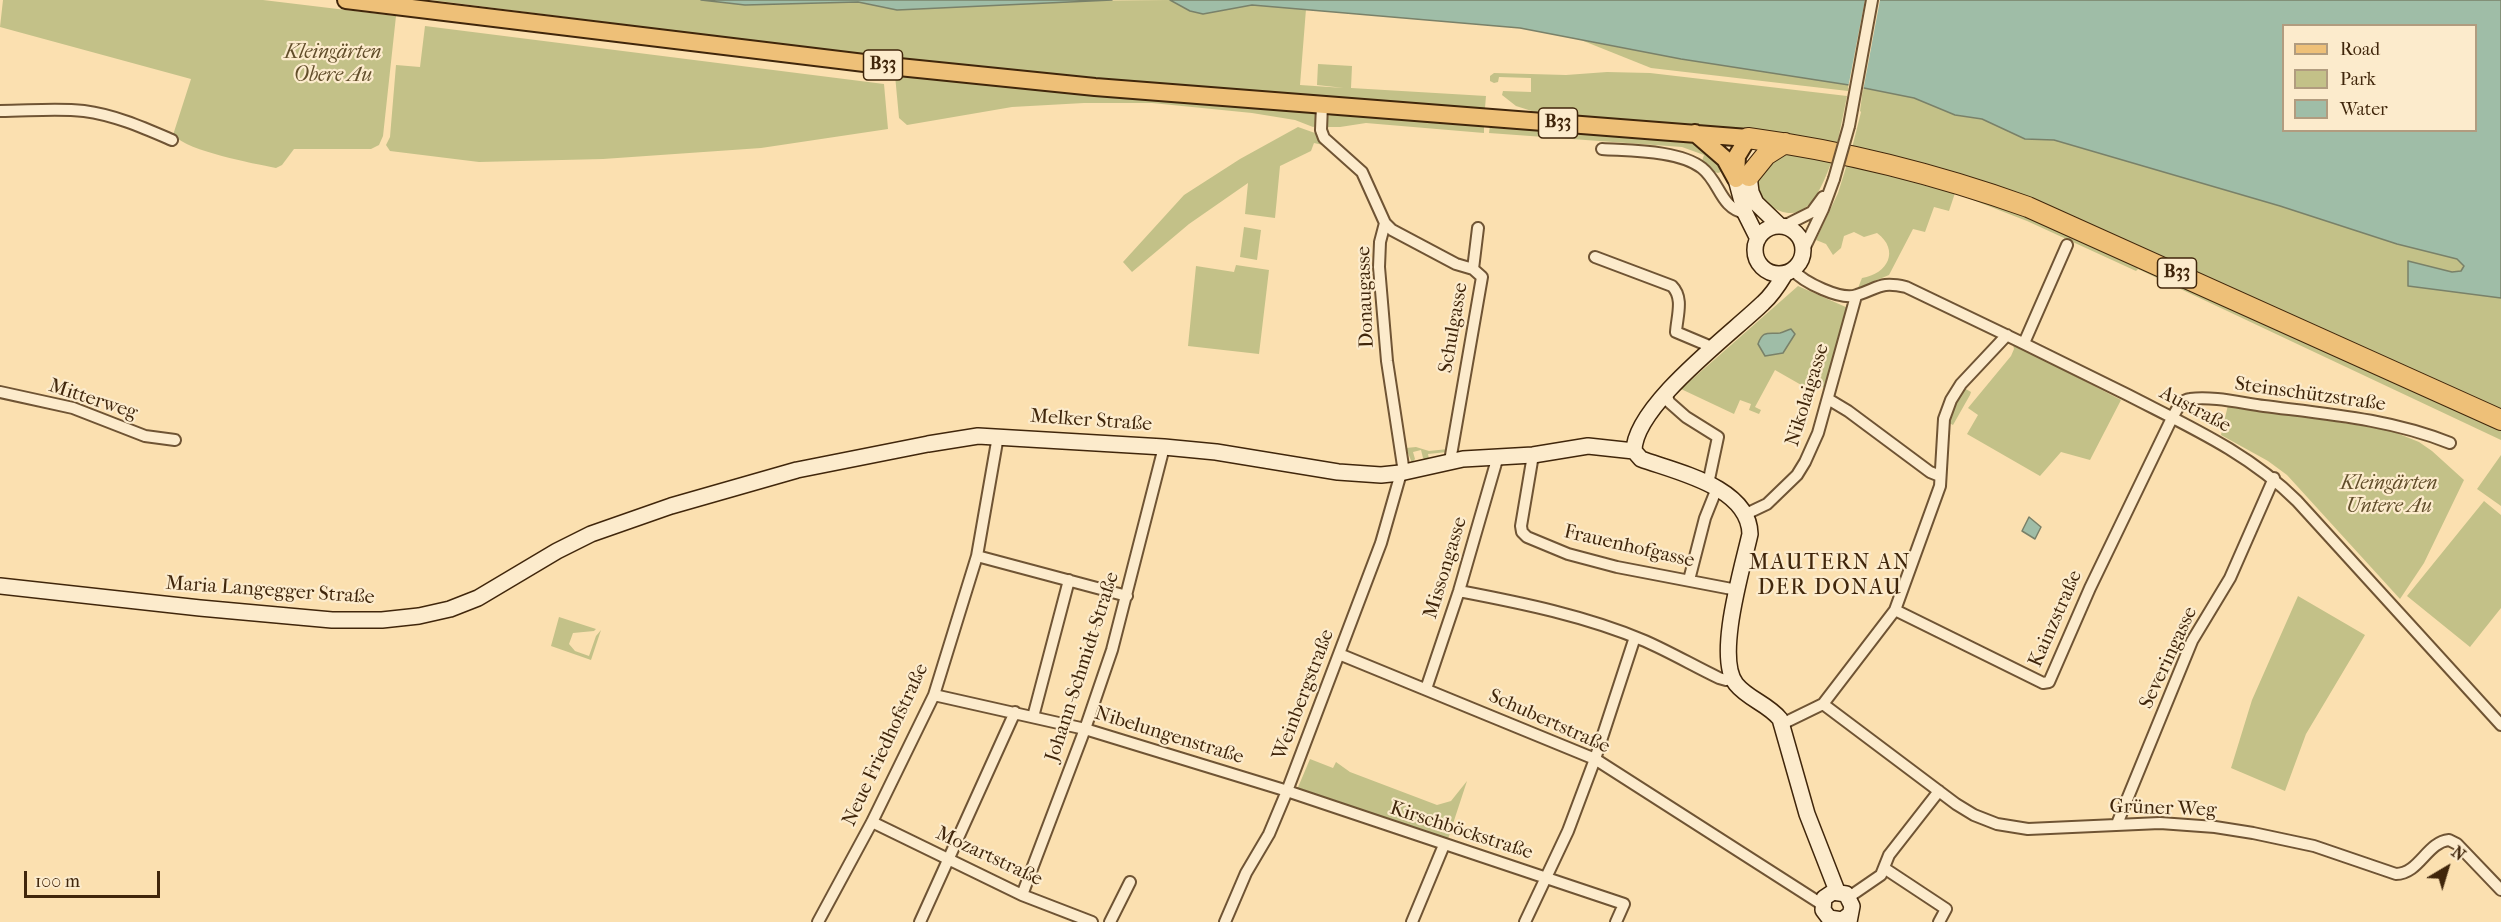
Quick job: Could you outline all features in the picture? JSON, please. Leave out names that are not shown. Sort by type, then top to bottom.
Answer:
[{"type":"highway","name":"B33","points":[[1748,138],[1785,143],[1899,166],[1979,189],[2028,207],[2501,420]]},
{"type":"highway","points":[[1742,177],[1760,160],[1785,143]]},
{"type":"main road","name":"B33","points":[[346,0],[889,66],[1095,87],[1748,138]]},
{"type":"main road","points":[[1694,132],[1742,177]]},
{"type":"main road","points":[[1742,177],[1748,138]]},
{"type":"street","points":[[1872,0],[1849,126],[1833,182],[1804,249],[1765,302],[1665,393],[1642,425],[1634,451],[1641,459],[1712,486],[1736,502],[1750,522],[1750,534],[1737,590],[1729,645],[1732,678],[1741,688],[1773,711],[1782,724],[1795,777],[1843,894],[1852,906],[1834,917],[1827,895],[1843,894],[1881,875],[1889,855],[1939,791]]},
{"type":"street","name":"Donaugasse","points":[[1322,105],[1321,130],[1324,138],[1362,172],[1385,223],[1380,242],[1379,267],[1387,361],[1403,466],[1400,473]]},
{"type":"street","points":[[0,111],[62,110],[102,114],[136,124],[172,140]]},
{"type":"street","points":[[1602,149],[1642,152],[1684,159],[1702,168],[1728,205],[1745,213]]},
{"type":"street","points":[[1742,177],[1756,203],[1782,225],[1798,234],[1804,249]]},
{"type":"street","points":[[1716,186],[1742,177]]},
{"type":"street","points":[[1742,177],[1745,213],[1758,239]]},
{"type":"street","points":[[1769,273],[1755,251],[1758,239],[1766,229],[1812,212],[1833,182]]},
{"type":"street","name":"Schulgasse","points":[[1385,223],[1392,230],[1434,253],[1473,269],[1482,277],[1450,461]]},
{"type":"street","points":[[1473,269],[1478,228]]},
{"type":"street","points":[[2024,343],[2067,246]]},
{"type":"street","points":[[1595,257],[1672,286],[1677,291],[1679,299],[1676,332],[1714,348]]},
{"type":"street","points":[[1769,273],[1789,272],[1838,295],[1856,296]]},
{"type":"street","points":[[1740,323],[1763,287],[1769,273]]},
{"type":"street","name":"Austraße","points":[[1856,296],[1885,284],[1906,287],[2024,343],[2231,449],[2274,478],[2501,725]]},
{"type":"street","name":"Nikolaigasse","points":[[1746,514],[1767,504],[1797,476],[1818,433],[1856,296]]},
{"type":"street","points":[[1782,724],[1823,704],[1895,610],[1934,506],[1940,476],[1944,419],[1951,400],[1961,384],[2007,335]]},
{"type":"street","name":"Mitterweg","points":[[0,392],[73,408],[145,436],[175,440]]},
{"type":"street","points":[[1665,393],[1669,402],[1686,417],[1718,437],[1712,486],[1689,580]]},
{"type":"street","points":[[1828,399],[1848,411],[1930,472],[1940,476]]},
{"type":"street","name":"Steinschützstraße","points":[[2172,418],[2180,404],[2189,399],[2217,400],[2384,422],[2418,430],[2450,442]]},
{"type":"street","name":"Kainzstraße","points":[[1895,610],[2043,683],[2049,682],[2090,588],[2172,418]]},
{"type":"street","name":"Melker Straße","points":[[557,551],[626,521],[796,470],[960,438],[998,436],[1164,447],[1359,474],[1400,473],[1450,461],[1533,455],[1588,446],[1634,451]]},
{"type":"street","name":"Neue Friedhofstraße","points":[[818,922],[872,822],[934,695],[977,556],[998,436]]},
{"type":"street","name":"Johann-Schmidt-Straße","points":[[1022,895],[1085,729],[1112,650],[1164,447]]},
{"type":"street","name":"Frauenhofgasse","points":[[1533,455],[1521,526],[1522,532],[1527,537],[1568,554],[1598,562],[1737,590]]},
{"type":"street","name":"Missongasse","points":[[1426,689],[1459,591],[1498,456]]},
{"type":"street","name":"Weinbergstraße","points":[[1225,922],[1246,873],[1269,834],[1287,791],[1381,543],[1400,473]]},
{"type":"street","name":"Severingasse","points":[[2117,824],[2192,641],[2230,578],[2274,478]]},
{"type":"street","name":"Maria Langegger Straße","points":[[0,586],[285,616],[332,620],[381,620],[429,614],[478,598],[557,551]]},
{"type":"street","points":[[977,556],[1127,596]]},
{"type":"street","points":[[1033,717],[1069,580]]},
{"type":"street","points":[[1459,591],[1563,613],[1635,638],[1719,678],[1726,680],[1732,678]]},
{"type":"street","points":[[1525,922],[1568,831],[1595,759],[1635,638]]},
{"type":"street","name":"Schubertstraße","points":[[1339,654],[1595,759],[1834,917]]},
{"type":"street","name":"Nibelungenstraße","points":[[934,695],[1085,729],[1287,791]]},
{"type":"street","name":"Grüner Weg","points":[[1823,704],[1974,815],[2011,828],[2160,823],[2253,833],[2314,846],[2396,874],[2409,871],[2438,843],[2449,840],[2457,844],[2501,890]]},
{"type":"street","points":[[920,922],[1015,712]]},
{"type":"street","name":"Kirschböckstraße","points":[[1287,791],[1624,904],[1616,922]]},
{"type":"street","name":"Mozartstraße","points":[[872,822],[1022,895],[1092,922]]},
{"type":"street","points":[[1412,922],[1444,845]]},
{"type":"street","points":[[1884,868],[1946,909],[1939,922]]},
{"type":"street","points":[[1110,922],[1130,882]]},
{"type":"green space","name":"Kleingärten Obere Au","points":[[3,0],[263,0],[396,16],[383,136],[379,145],[371,149],[294,149],[282,165],[276,168],[237,160],[193,147],[173,135],[191,79],[0,27]]},
{"type":"green space","points":[[431,0],[701,0],[745,5],[858,2],[897,10],[1055,1],[1170,0],[1190,11],[1203,14],[1252,5],[1306,9],[1300,85],[1344,88],[1317,85],[1318,64],[1352,66],[1351,88],[1486,96],[1485,108],[1465,110],[1299,97],[891,58]]},
{"type":"green space","points":[[425,26],[884,84],[888,129],[761,148],[603,159],[479,162],[390,151],[386,145],[390,137],[396,65],[420,67]]},
{"type":"green space","points":[[1581,40],[1681,59],[1849,85],[1848,91],[1651,68]]},
{"type":"green space","points":[[1607,72],[1650,73],[1847,96],[1837,145],[1748,129],[1538,113],[1516,106],[1502,95],[1503,91],[1531,92],[1531,78],[1499,77],[1498,82],[1490,81],[1490,76],[1494,73],[1566,75]]},
{"type":"green space","points":[[895,75],[1314,111],[1317,113],[1316,126],[1252,113],[1152,103],[1084,103],[1012,107],[907,125],[899,118]]},
{"type":"green space","points":[[1863,88],[1914,98],[1955,115],[1982,119],[2025,139],[2054,140],[2280,206],[2397,244],[2457,259],[2464,266],[2461,271],[2452,272],[2501,298],[2501,412],[2073,219],[1852,148],[1861,112]]},
{"type":"green space","points":[[1343,113],[1484,125],[1484,133],[1366,123],[1326,127],[1326,116]]},
{"type":"green space","points":[[1490,125],[1688,139],[1709,148],[1723,171],[1718,173],[1711,171],[1702,161],[1704,155],[1682,147],[1489,133]]},
{"type":"green space","points":[[1298,127],[1315,133],[1323,145],[1314,143],[1311,151],[1280,166],[1275,218],[1245,214],[1248,183],[1189,224],[1132,272],[1123,262],[1184,195],[1240,159]]},
{"type":"green space","points":[[1785,152],[1833,158],[1818,193],[1803,210],[1793,213],[1782,211],[1768,204],[1765,207],[1754,190],[1758,169]]},
{"type":"green space","points":[[1848,161],[1977,195],[2501,426],[2501,440],[2138,269],[2136,271],[2027,221],[1955,193],[1949,211],[1934,207],[1925,232],[1913,229],[1889,275],[1858,288],[1862,278],[1879,272],[1888,260],[1888,247],[1884,240],[1877,233],[1864,237],[1854,232],[1844,236],[1841,248],[1833,255],[1826,244],[1816,240],[1838,193]]},
{"type":"green space","points":[[1244,227],[1261,230],[1257,260],[1240,257]]},
{"type":"green space","points":[[1236,265],[1269,270],[1259,354],[1188,346],[1196,266],[1234,272]]},
{"type":"green space","points":[[1798,286],[1848,308],[1825,388],[1809,382],[1803,386],[1775,370],[1755,407],[1761,410],[1759,414],[1749,410],[1751,404],[1740,400],[1734,414],[1681,389]]},
{"type":"green space","points":[[2013,344],[2121,400],[2090,460],[2061,452],[2040,476],[1967,434],[1978,415],[1968,408],[2011,356],[2014,349]]},
{"type":"green space","points":[[1964,388],[1971,392],[1953,425],[1947,422]]},
{"type":"green space","name":"Kleingärten Untere Au","points":[[2228,405],[2389,430],[2419,442],[2464,480],[2424,563],[2400,599],[2287,475],[2268,461],[2221,435]]},
{"type":"green space","points":[[1416,447],[1429,451],[1448,449],[1447,452],[1428,454],[1429,459],[1426,460],[1421,450],[1413,452],[1415,459],[1412,463],[1406,448]]},
{"type":"green space","points":[[2501,455],[2501,506],[2477,489]]},
{"type":"green space","points":[[2484,501],[2501,515],[2501,608],[2470,647],[2407,596]]},
{"type":"green space","points":[[2298,596],[2365,635],[2306,734],[2285,791],[2231,768],[2252,700]]},
{"type":"green space","points":[[559,617],[596,629],[573,633],[569,644],[575,651],[589,656],[596,636],[601,630],[591,660],[551,646]]},
{"type":"green space","points":[[1310,759],[1333,768],[1336,762],[1350,772],[1437,805],[1451,801],[1467,781],[1447,842],[1296,792]]},
{"type":"water","points":[[701,0],[1112,0],[897,10],[858,2],[745,5]]},
{"type":"water","points":[[1170,0],[2501,0],[2501,298],[2408,286],[2408,261],[2452,272],[2461,271],[2464,266],[2457,259],[2397,244],[2280,206],[2054,140],[2025,139],[1982,119],[1955,115],[1914,98],[1849,85],[1681,59],[1520,28],[1252,5],[1203,14],[1190,11]]},
{"type":"water","points":[[1791,329],[1795,334],[1783,353],[1765,356],[1758,344],[1762,337],[1766,334]]},
{"type":"water","points":[[2029,517],[2041,527],[2035,539],[2022,531]]},
{"type":"pier","points":[[1865,0],[1880,0],[1863,91],[1848,88]]},
{"type":"district","name":"MAUTERN AN DER DONAU","points":[[1830,576]]}]
